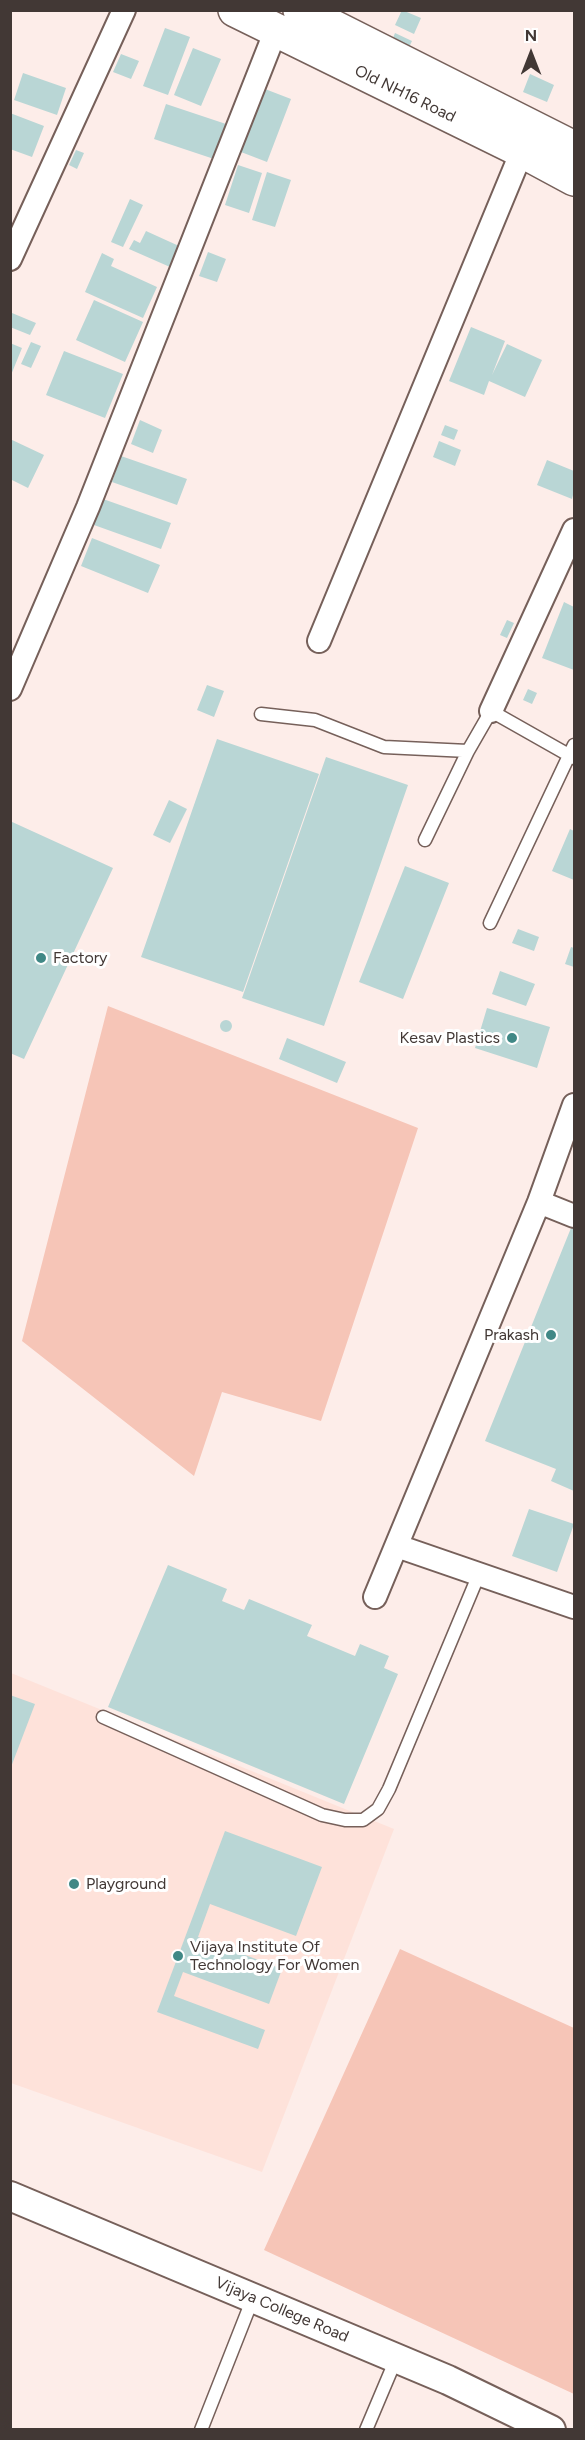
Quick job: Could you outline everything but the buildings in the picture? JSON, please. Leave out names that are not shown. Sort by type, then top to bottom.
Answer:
[{"type":"main road","name":"Old NH16 Road","points":[[235,10],[288,20],[574,148]]},
{"type":"main road","name":"Old NH16 Road","points":[[288,20],[574,179]]},
{"type":"street","points":[[10,259],[124,10]]},
{"type":"street","points":[[10,689],[288,20]]},
{"type":"street","points":[[318,640],[522,151]]},
{"type":"street","points":[[491,711],[574,531]]},
{"type":"street","points":[[375,1597],[539,1202],[574,1104]]},
{"type":"street","points":[[539,1202],[574,1216]]},
{"type":"street","points":[[397,1546],[574,1607]]},
{"type":"street","name":"Vijaya College Road","points":[[10,2196],[448,2380],[551,2430]]},
{"type":"lane","points":[[425,840],[468,751],[491,711],[573,753],[490,923]]},
{"type":"lane","points":[[261,714],[315,720],[384,747],[468,751]]},
{"type":"lane","points":[[103,1717],[322,1815],[345,1820],[363,1820],[378,1809],[390,1788],[479,1574]]},
{"type":"lane","points":[[201,2430],[254,2298]]},
{"type":"lane","points":[[366,2430],[396,2359]]},
{"type":"shaded area","points":[[108,1006],[418,1128],[321,1421],[222,1392],[194,1476],[22,1341]]},
{"type":"shaded area","name":"Vijaya Institute Of Technology For Women","points":[[11,1673],[394,1829],[262,2172],[11,2083]]},
{"type":"shaded area","points":[[400,1949],[574,2028],[574,2394],[264,2250]]},
{"type":"place","name":"Factory","points":[[41,958]]},
{"type":"place","name":"Kesav Plastics","points":[[512,1038]]},
{"type":"place","name":"Prakash","points":[[551,1335]]},
{"type":"place","name":"Playground","points":[[74,1884]]},
{"type":"place","name":"Vijaya Institute Of Technology For Women","points":[[178,1956]]}]
